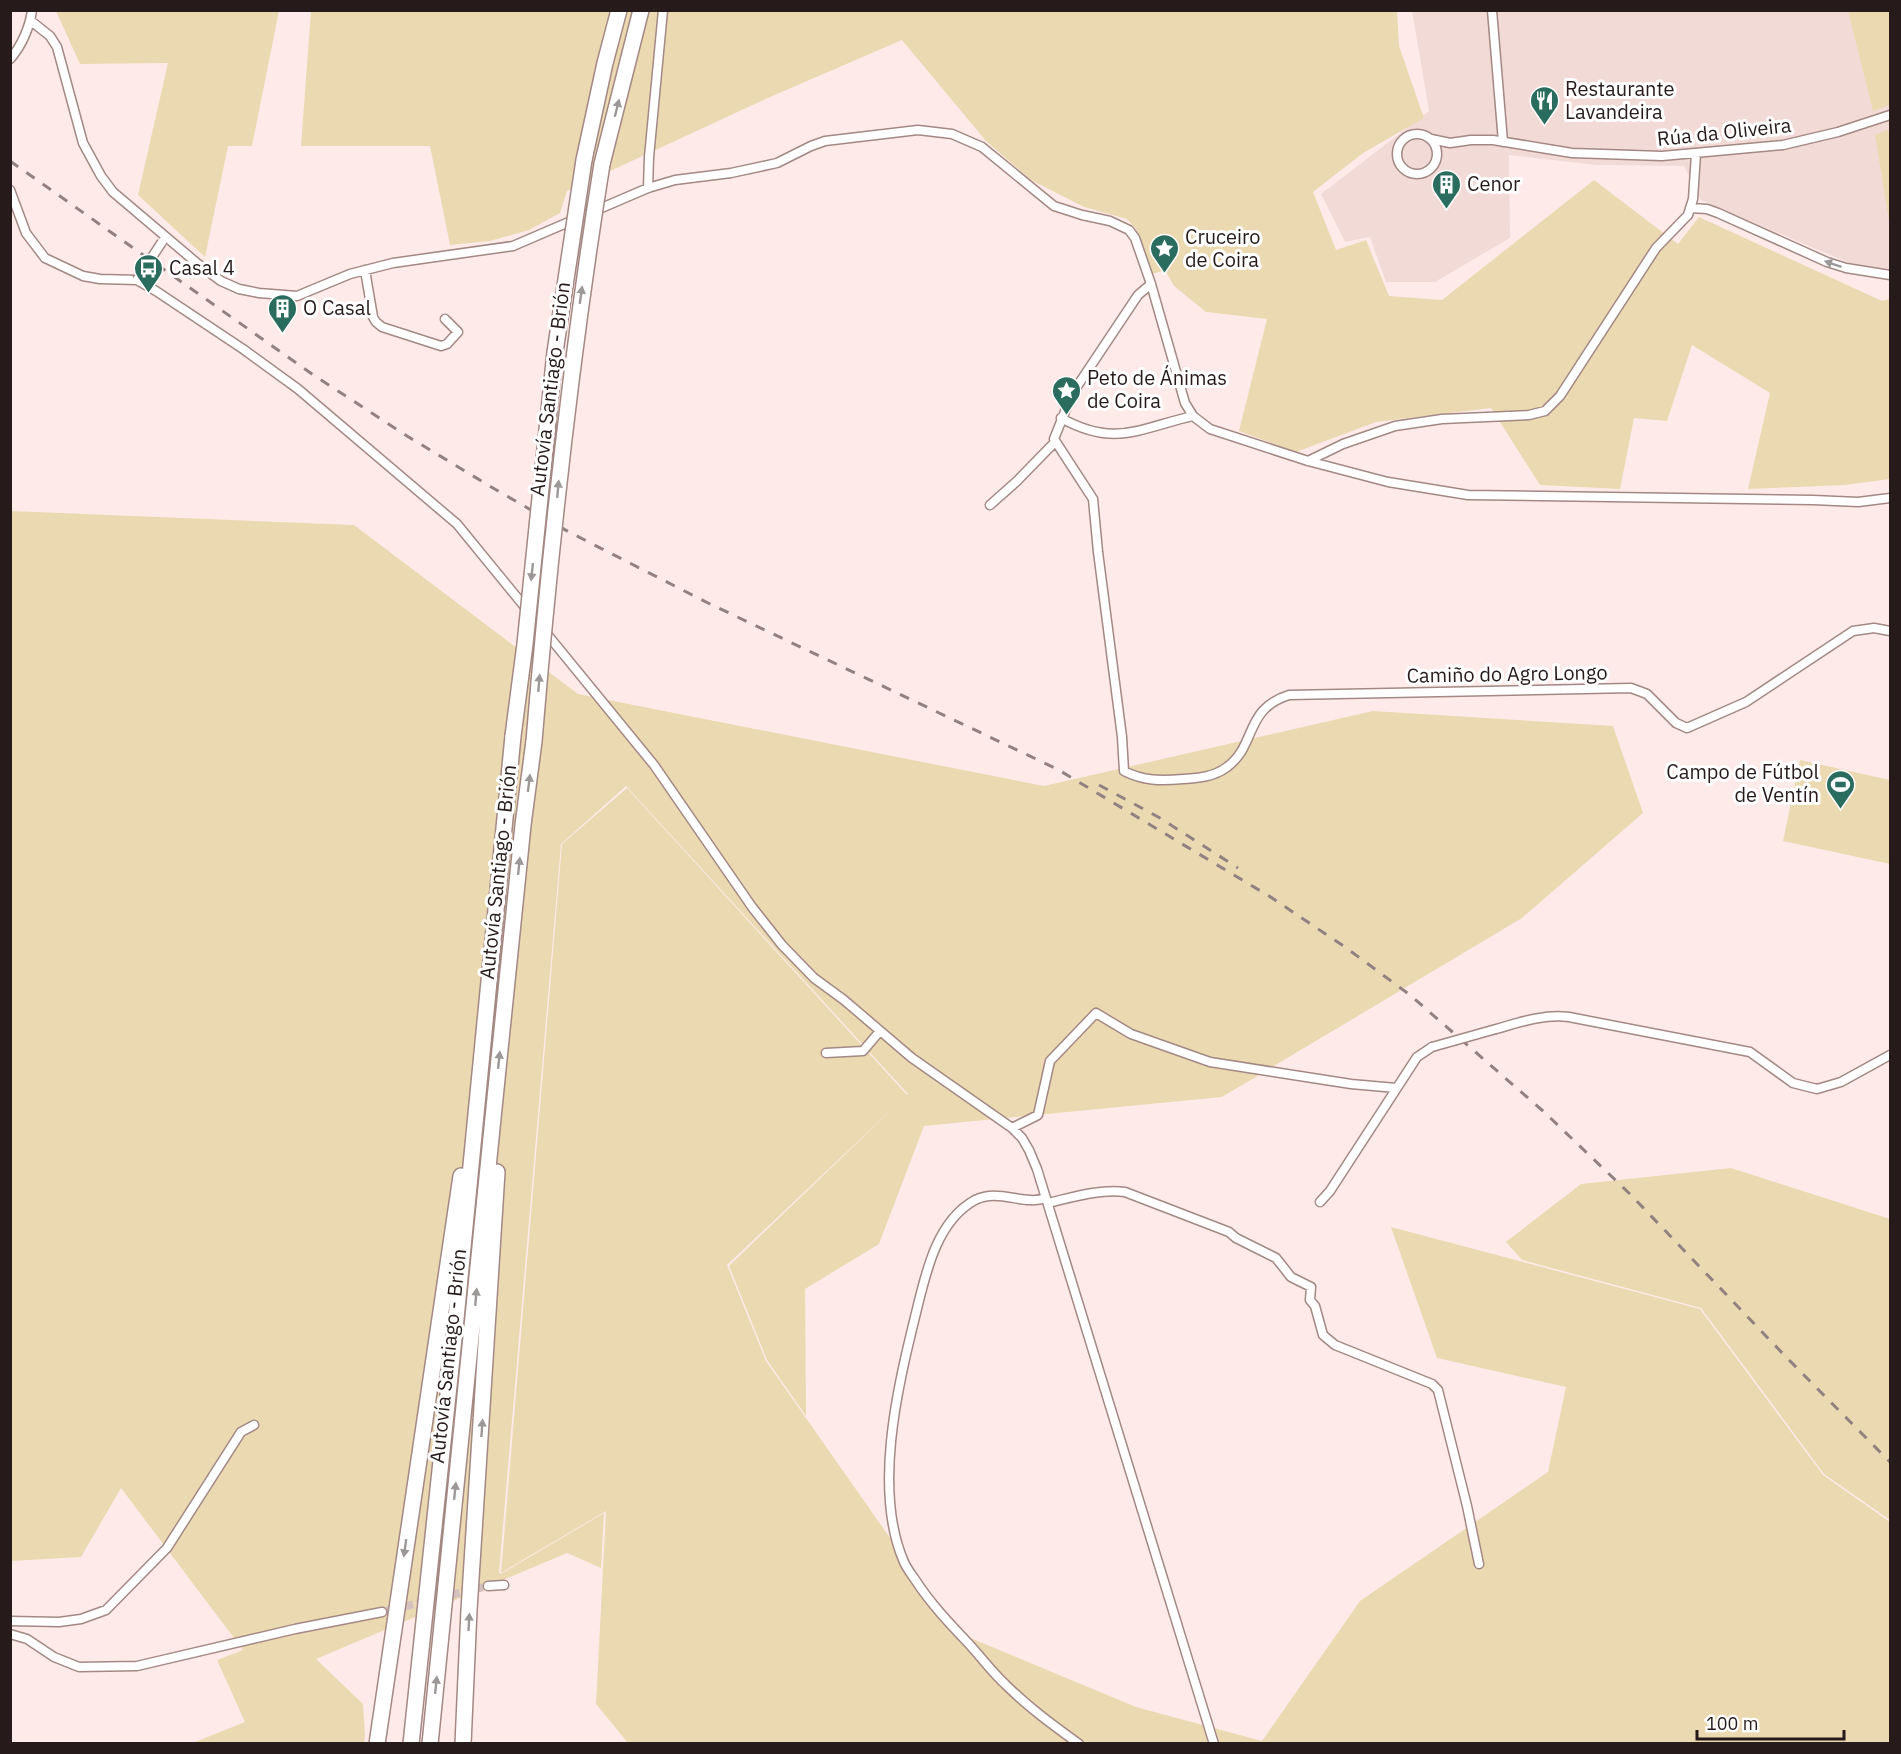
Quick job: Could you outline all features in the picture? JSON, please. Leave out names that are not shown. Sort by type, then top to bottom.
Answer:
[{"type":"highway","name":"Autovía Santiago - Brión","points":[[411,1743],[456,1317],[513,736],[555,352],[584,160],[605,63],[620,10]]},
{"type":"highway","name":"Autovía Santiago - Brión","points":[[430,1743],[573,355],[602,164],[642,10]]},
{"type":"highway","points":[[463,1743],[469,1610],[499,1144],[493,1118]]},
{"type":"highway","points":[[377,1743],[458,1183],[472,1138]]},
{"type":"street","points":[[10,59],[16,53],[31,21],[32,10]]},
{"type":"street","points":[[648,188],[663,10]]},
{"type":"street","points":[[1492,10],[1503,142]]},
{"type":"street","points":[[31,21],[50,36],[57,47],[83,143],[101,176],[113,192],[164,239],[221,281],[239,289],[297,296],[350,274],[393,263],[513,246],[648,188],[675,180],[731,173],[777,163],[825,141],[918,130],[940,131],[965,138],[982,147],[1054,206],[1121,225],[1130,230],[1151,284],[1185,403],[1193,416],[1210,429],[1308,461],[1388,482],[1468,495],[1858,502],[1890,498]]},
{"type":"street","name":"Rúa da Oliveira","points":[[1450,143],[1437,154],[1433,166],[1421,173],[1408,171],[1399,161],[1398,148],[1406,137],[1419,134],[1450,143],[1472,140],[1503,142],[1550,151],[1654,157],[1756,148],[1810,139],[1890,115]]},
{"type":"street","points":[[1431,139],[1437,154]]},
{"type":"street","points":[[1308,461],[1343,444],[1395,426],[1442,418],[1529,415],[1545,411],[1560,396],[1656,248],[1680,224],[1691,208],[1696,154]]},
{"type":"street","points":[[10,190],[26,233],[45,258],[83,276],[137,280],[156,291],[243,348],[298,389],[458,524],[654,765],[752,908],[782,945],[814,978],[844,1000],[912,1058],[1012,1128],[1022,1138],[1029,1150],[1047,1200],[1214,1743]]},
{"type":"street","points":[[1691,208],[1707,209],[1718,213],[1827,262],[1890,276]]},
{"type":"street","points":[[137,280],[164,239]]},
{"type":"street","points":[[365,270],[373,317],[382,327],[441,346],[447,344],[458,332],[445,319]]},
{"type":"street","points":[[990,504],[1017,481],[1055,442],[1054,437],[1072,393],[1138,295],[1151,284]]},
{"type":"street","points":[[1061,418],[1071,424],[1110,435],[1135,433],[1193,416]]},
{"type":"street","name":"Camiño do Agro Longo","points":[[1055,442],[1093,499],[1122,737],[1124,771],[1141,778],[1151,780],[1205,777],[1217,773],[1236,759],[1262,710],[1271,702],[1288,695],[1631,688],[1647,694],[1676,723],[1687,728],[1746,702],[1853,631],[1875,628],[1890,631]]},
{"type":"street","points":[[1012,1128],[1038,1115],[1050,1061],[1096,1013],[1131,1034],[1210,1062],[1351,1084],[1396,1088]]},
{"type":"street","points":[[1320,1202],[1330,1191],[1417,1057],[1432,1047],[1539,1017],[1555,1015],[1569,1017],[1750,1052],[1793,1083],[1817,1089],[1841,1082],[1890,1054]]},
{"type":"street","points":[[826,1053],[863,1051],[880,1031]]},
{"type":"street","points":[[1079,1743],[1039,1715],[1004,1683],[930,1602],[904,1564],[894,1532],[889,1489],[892,1428],[902,1371],[920,1299],[944,1229],[957,1213],[976,1200],[991,1195],[1038,1201],[1087,1193],[1125,1192],[1229,1232],[1236,1238],[1276,1258],[1291,1276],[1311,1287],[1310,1300],[1315,1306],[1323,1335],[1335,1345],[1432,1384],[1438,1390],[1479,1564]]},
{"type":"street","points":[[10,1621],[59,1622],[81,1619],[106,1610],[167,1548],[241,1432],[254,1425]]},
{"type":"street","points":[[488,1586],[504,1585]]},
{"type":"street","points":[[10,1634],[27,1639],[54,1657],[79,1667],[137,1666],[285,1631],[382,1612]]},
{"type":"shaded area","points":[[56,11],[279,11],[252,146],[228,146],[205,257],[138,195],[168,63],[80,64]]},
{"type":"shaded area","points":[[311,11],[1397,11],[1399,46],[1424,118],[1363,153],[1313,192],[1336,250],[1366,240],[1389,296],[1442,300],[1594,180],[1678,244],[1699,217],[1882,301],[1890,299],[1890,479],[1845,485],[1748,489],[1770,393],[1692,345],[1667,421],[1634,418],[1620,489],[1540,485],[1491,408],[1376,422],[1296,452],[1239,431],[1267,319],[1206,312],[1174,286],[1165,270],[1152,274],[1136,229],[1127,219],[1084,207],[1031,180],[986,141],[902,40],[770,97],[567,191],[560,213],[529,230],[490,241],[450,245],[430,146],[301,146]]},
{"type":"shaded area","points":[[1412,11],[1890,11],[1890,269],[1856,266],[1701,200],[1684,166],[1596,165],[1509,155],[1510,238],[1435,282],[1386,282],[1370,237],[1345,242],[1321,194],[1429,111]]},
{"type":"shaded area","points":[[1848,11],[1890,11],[1890,105],[1873,111]]},
{"type":"shaded area","points":[[1890,129],[1890,227],[1875,135]]},
{"type":"shaded area","points":[[11,511],[354,525],[578,694],[1044,786],[1373,711],[1613,726],[1643,813],[1522,918],[1222,1097],[924,1126],[879,1244],[805,1289],[806,1416],[767,1360],[729,1266],[908,1094],[626,786],[561,844],[499,1573],[501,1574],[604,1513],[601,1568],[567,1553],[316,1659],[363,1704],[364,1743],[195,1744],[195,1742],[245,1722],[217,1660],[243,1650],[121,1488],[81,1557],[11,1561]]},
{"type":"shaded area","name":"Campo de Fútbol de Ventín","points":[[1800,760],[1890,780],[1890,864],[1783,841]]},
{"type":"shaded area","points":[[627,788],[907,1095],[727,1265],[766,1361],[956,1632],[1136,1707],[1262,1741],[1360,1601],[1548,1472],[1566,1387],[1437,1358],[1391,1227],[1700,1309],[1823,1475],[1890,1522],[1890,1743],[628,1743],[596,1704],[606,1511],[501,1573],[562,844]]},
{"type":"shaded area","points":[[1731,1168],[1890,1219],[1890,1520],[1824,1474],[1701,1308],[1522,1260],[1506,1242],[1581,1184]]},
{"type":"tunnel","points":[[382,1612],[488,1586]]},
{"type":"railway","points":[[10,161],[312,374],[407,436],[493,488],[569,532],[708,603],[1057,769],[1269,896],[1345,947],[1410,995],[1543,1111],[1630,1194],[1890,1462]]},
{"type":"railway","points":[[1099,785],[1160,818],[1238,868]]},
{"type":"place","name":"Restaurante Lavandeira","points":[[1544,126]]},
{"type":"place","name":"Cenor","points":[[1446,210]]},
{"type":"place","name":"Cruceiro de Coira","points":[[1164,274]]},
{"type":"place","name":"Casal 4","points":[[148,294]]},
{"type":"place","name":"O Casal","points":[[282,334]]},
{"type":"place","name":"Peto de Ánimas de Coira","points":[[1066,416]]},
{"type":"place","name":"Campo de Fútbol de Ventín","points":[[1840,810]]}]
